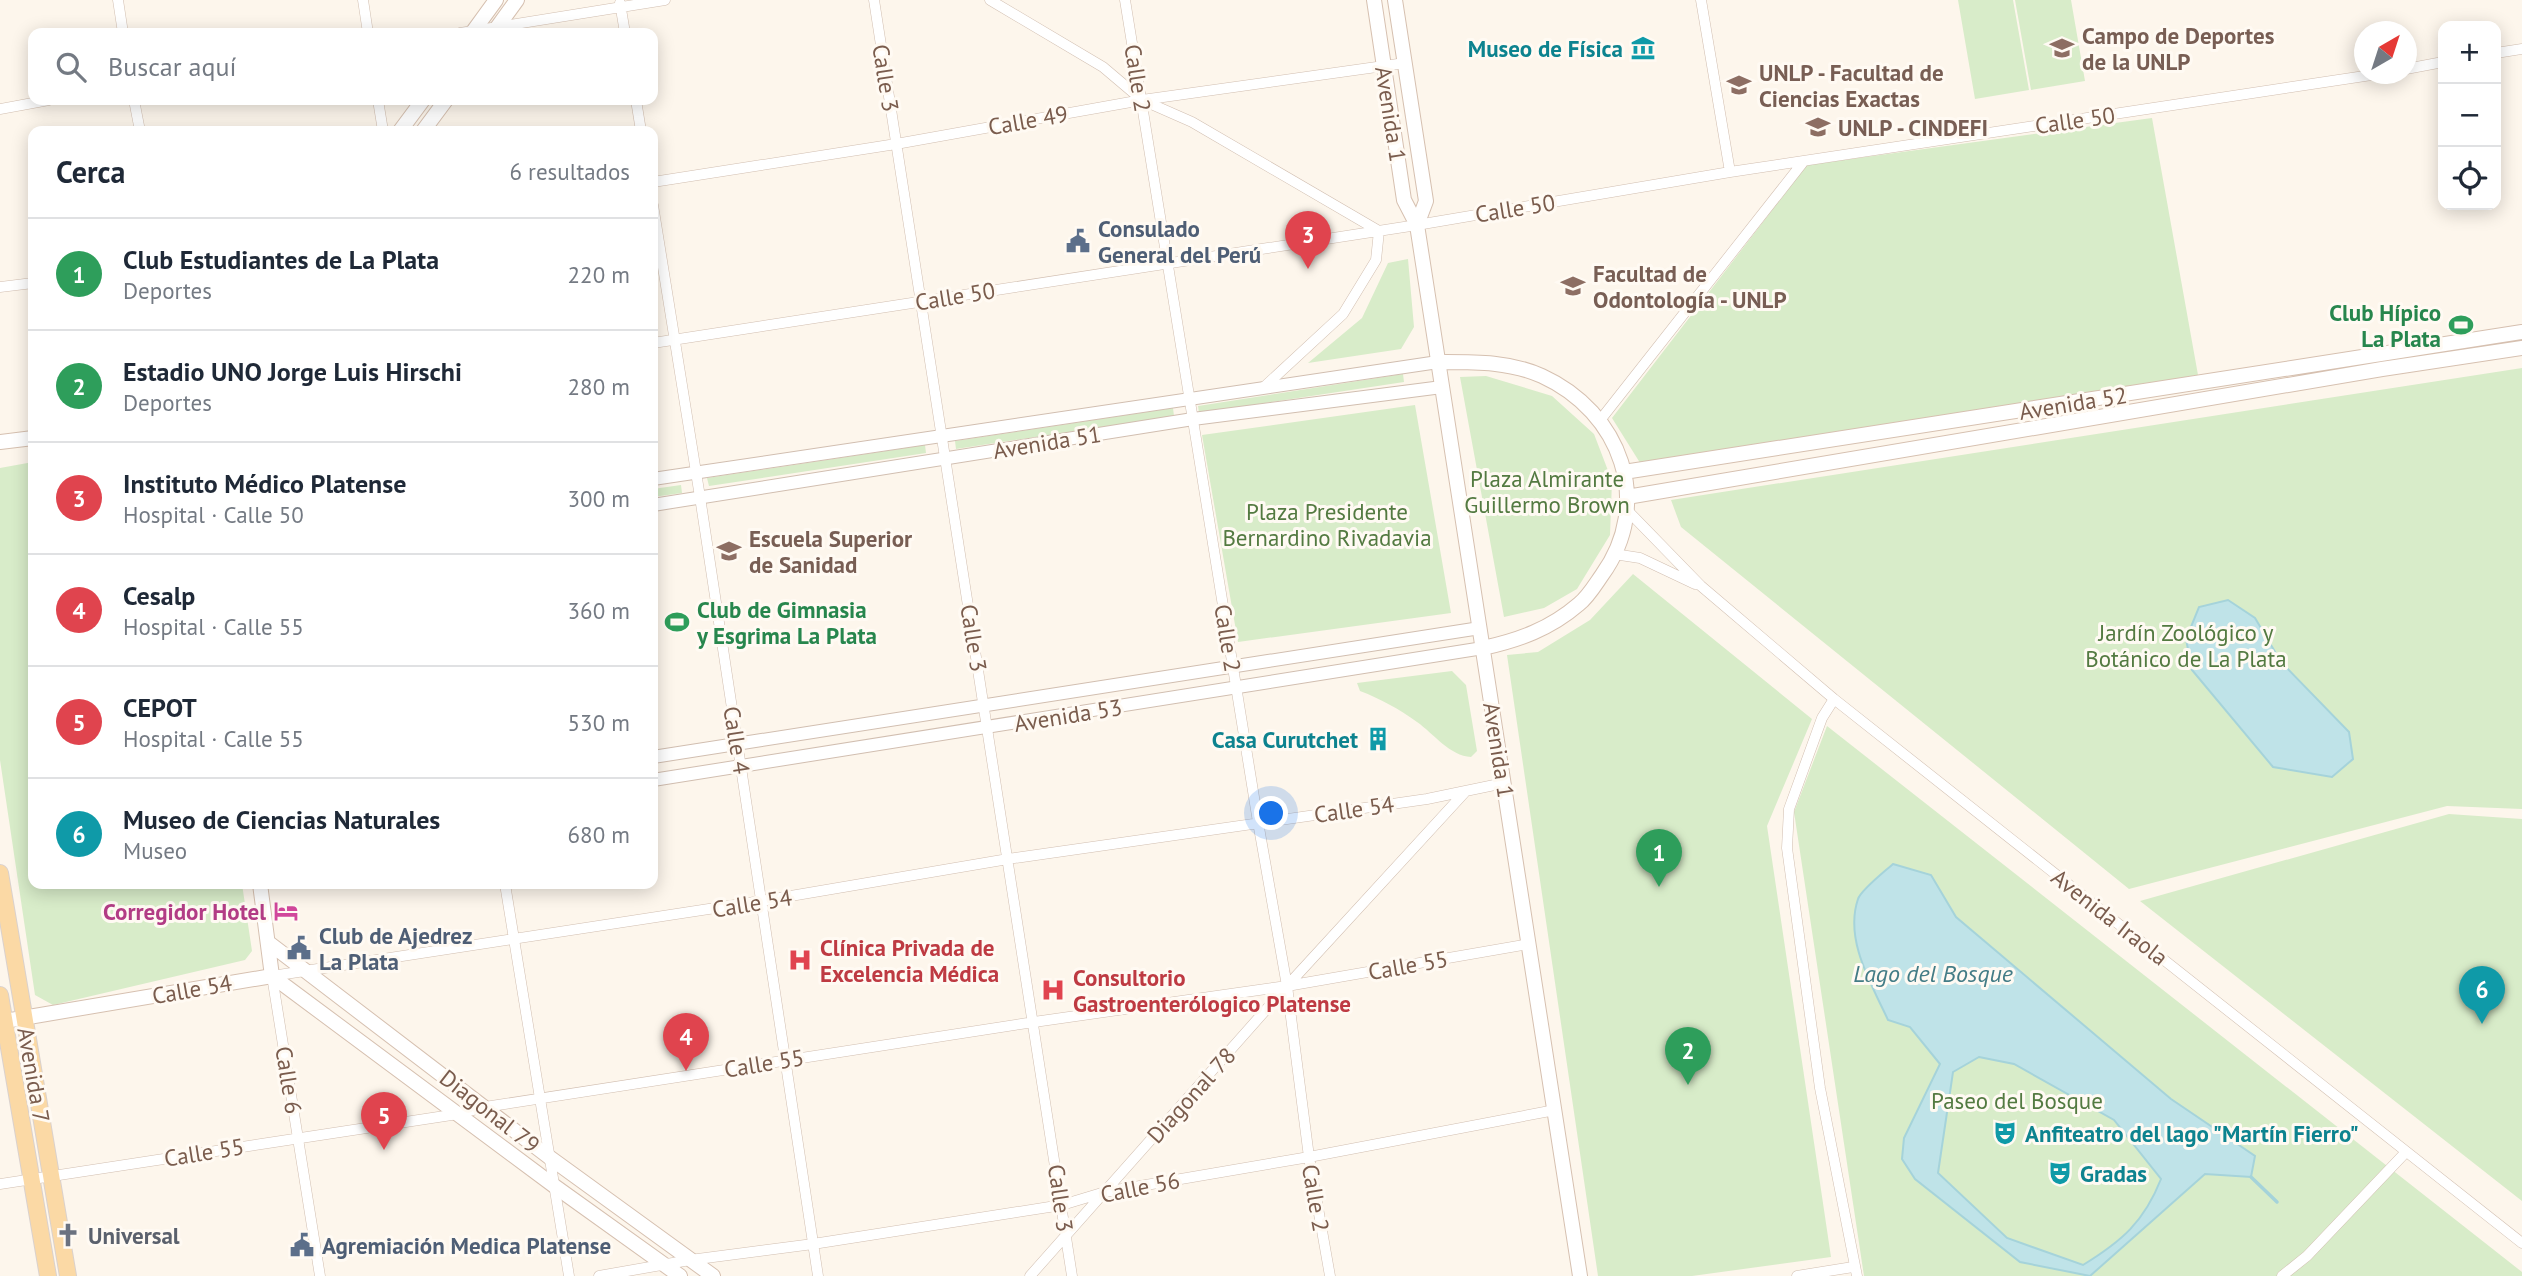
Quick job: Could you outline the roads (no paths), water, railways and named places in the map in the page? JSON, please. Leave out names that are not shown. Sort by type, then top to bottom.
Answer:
[{"type":"main road","points":[[473,28],[496,0]]},
{"type":"main road","points":[[497,28],[517,0]]},
{"type":"main road","name":"Avenida 1","points":[[1374,0],[1404,200],[1417,225],[1580,1276]]},
{"type":"main road","name":"Avenida 1","points":[[1395,0],[1426,201],[1417,225]]},
{"type":"main road","points":[[404,126],[420,105]]},
{"type":"main road","points":[[427,126],[442,105]]},
{"type":"main road","name":"Avenida 52","points":[[1624,472],[2522,332]]},
{"type":"main road","name":"Avenida 52","points":[[1627,503],[2341,376],[2522,348]]},
{"type":"main road","points":[[1437,362],[1507,365],[1540,375],[1568,391],[1601,419],[1615,445],[1624,472],[1627,503],[1623,533],[1610,565],[1580,604],[1538,632],[1514,642],[1483,648]]},
{"type":"main road","points":[[0,442],[28,439]]},
{"type":"main road","name":"Avenida 7","points":[[1,879],[68,1276]]},
{"type":"main road","name":"Calle 6","points":[[261,889],[272,976]]},
{"type":"main road","name":"Diagonal 79","points":[[269,943],[549,1157],[713,1276]]},
{"type":"main road","name":"Calle 54","points":[[2,1022],[272,976]]},
{"type":"main road","name":"Diagonal 79","points":[[272,976],[680,1276]]},
{"type":"main road","name":"Avenida 7","points":[[0,995],[2,1022],[33,1178],[48,1276]]},
{"type":"street","points":[[118,0],[123,28]]},
{"type":"street","points":[[363,0],[367,28]]},
{"type":"street","points":[[508,28],[621,3],[665,0]]},
{"type":"street","name":"Calle 3","points":[[874,0],[1072,1276]]},
{"type":"street","points":[[990,0],[1103,67],[1142,100],[1192,122],[1379,231],[1376,260],[1343,314],[1263,388]]},
{"type":"street","name":"Calle 2","points":[[1125,0],[1287,986],[1309,1157],[1330,1276]]},
{"type":"street","points":[[1701,0],[1730,172]]},
{"type":"street","points":[[621,3],[624,28]]},
{"type":"street","points":[[2501,52],[2522,49]]},
{"type":"street","name":"Calle 49","points":[[658,181],[896,144],[1142,100],[1405,63]]},
{"type":"street","points":[[2417,67],[2438,63]]},
{"type":"street","name":"Calle 50","points":[[658,342],[1417,225],[1730,172],[2354,78]]},
{"type":"street","points":[[0,109],[28,104]]},
{"type":"street","points":[[135,105],[138,126]]},
{"type":"street","points":[[379,105],[382,126]]},
{"type":"street","points":[[637,105],[640,126]]},
{"type":"street","points":[[1601,419],[1804,161]]},
{"type":"street","name":"Calle 4","points":[[658,237],[818,1276]]},
{"type":"street","points":[[0,288],[28,284]]},
{"type":"street","name":"Avenida 51","points":[[658,478],[1437,362]]},
{"type":"street","name":"Avenida 51","points":[[658,504],[1193,419],[1442,387]]},
{"type":"street","name":"Avenida Iraola","points":[[1627,503],[1701,586],[1835,699],[2522,1243]]},
{"type":"street","name":"Avenida Iraola","points":[[1614,554],[1640,558],[1701,586]]},
{"type":"street","name":"Avenida 53","points":[[658,756],[1480,628]]},
{"type":"street","name":"Avenida 53","points":[[658,779],[1483,648]]},
{"type":"street","points":[[1797,1276],[1857,1273],[1820,1088],[1787,848],[1789,809],[1822,718],[1835,699]]},
{"type":"street","name":"Calle 54","points":[[272,976],[761,901],[1008,859],[1466,792],[1504,783]]},
{"type":"street","name":"Diagonal 78","points":[[1030,1276],[1287,986],[1466,792]]},
{"type":"street","points":[[506,889],[569,1276]]},
{"type":"street","name":"Calle 55","points":[[0,1184],[458,1114],[485,1107],[785,1060],[1287,986],[1529,944]]},
{"type":"street","name":"Calle 6","points":[[272,976],[320,1276]]},
{"type":"street","name":"Calle 56","points":[[599,1276],[1062,1205],[1105,1192],[1309,1157],[1555,1110]]},
{"type":"street","points":[[2282,1276],[2307,1255],[2406,1152]]},
{"type":"water","points":[[2228,600],[2255,618],[2281,662],[2349,732],[2353,759],[2332,777],[2273,767],[2192,670],[2186,639],[2199,607]]},
{"type":"water","name":"Lago del Bosque","points":[[1893,864],[1931,875],[1956,917],[2171,1099],[2255,1156],[2251,1177],[2205,1174],[2090,1276],[2020,1262],[1915,1179],[1902,1159],[1904,1138],[1940,1064],[1910,1027],[1888,1020],[1862,962],[1855,930],[1855,915],[1860,895]],"holes":[[[1979,1057],[2014,1064],[2114,1120],[2161,1179],[2147,1207],[2130,1229],[2083,1265],[2007,1238],[1938,1173],[1953,1072]]]},
{"type":"waterway","points":[[2251,1177],[2277,1202]]},
{"type":"place","name":"Museo de Física","points":[[1643,48]]},
{"type":"place","name":"Campo de Deportes de la UNLP","points":[[2062,48]]},
{"type":"place","name":"UNLP - Facultad de Ciencias Exactas","points":[[1739,85]]},
{"type":"place","name":"UNLP - CINDEFI","points":[[1818,127]]},
{"type":"place","name":"Consulado General del Perú","points":[[1078,241]]},
{"type":"place","name":"Instituto Médico Platense","points":[[1308,269]]},
{"type":"place","name":"Facultad de Odontología - UNLP","points":[[1573,286]]},
{"type":"place","name":"Club Hípico La Plata","points":[[2461,325]]},
{"type":"place","name":"Escuela Superior de Sanidad","points":[[729,551]]},
{"type":"place","name":"Club de Gimnasia y Esgrima La Plata","points":[[677,622]]},
{"type":"place","name":"Casa Curutchet","points":[[1378,739]]},
{"type":"place","name":"Club Estudiantes de La Plata","points":[[1659,887]]},
{"type":"place","name":"Corregidor Hotel","points":[[286,911]]},
{"type":"place","name":"Club de Ajedrez La Plata","points":[[299,948]]},
{"type":"place","name":"Clínica Privada de Excelencia Médica","points":[[800,960]]},
{"type":"place","name":"Consultorio Gastroenterólogico Platense","points":[[1053,990]]},
{"type":"place","name":"Museo de Ciencias Naturales","points":[[2482,1024]]},
{"type":"place","name":"Cesalp","points":[[686,1071]]},
{"type":"place","name":"Estadio UNO Jorge Luis Hirschi","points":[[1688,1085]]},
{"type":"place","name":"Anfiteatro del lago \"Martín Fierro\"","points":[[2005,1133]]},
{"type":"place","name":"CEPOT","points":[[384,1150]]},
{"type":"place","name":"Gradas","points":[[2060,1173]]},
{"type":"place","name":"Universal","points":[[68,1235]]},
{"type":"place","name":"Agremiación Medica Platense","points":[[302,1245]]},
{"type":"park label","name":"Plaza Almirante Guillermo Brown","points":[[1547,491]]},
{"type":"park label","name":"Plaza Presidente Bernardino Rivadavia","points":[[1327,524]]},
{"type":"park label","name":"Jardín Zoológico y Botánico de La Plata","points":[[2186,645]]},
{"type":"park label","name":"Paseo del Bosque","points":[[2017,1100]]}]
